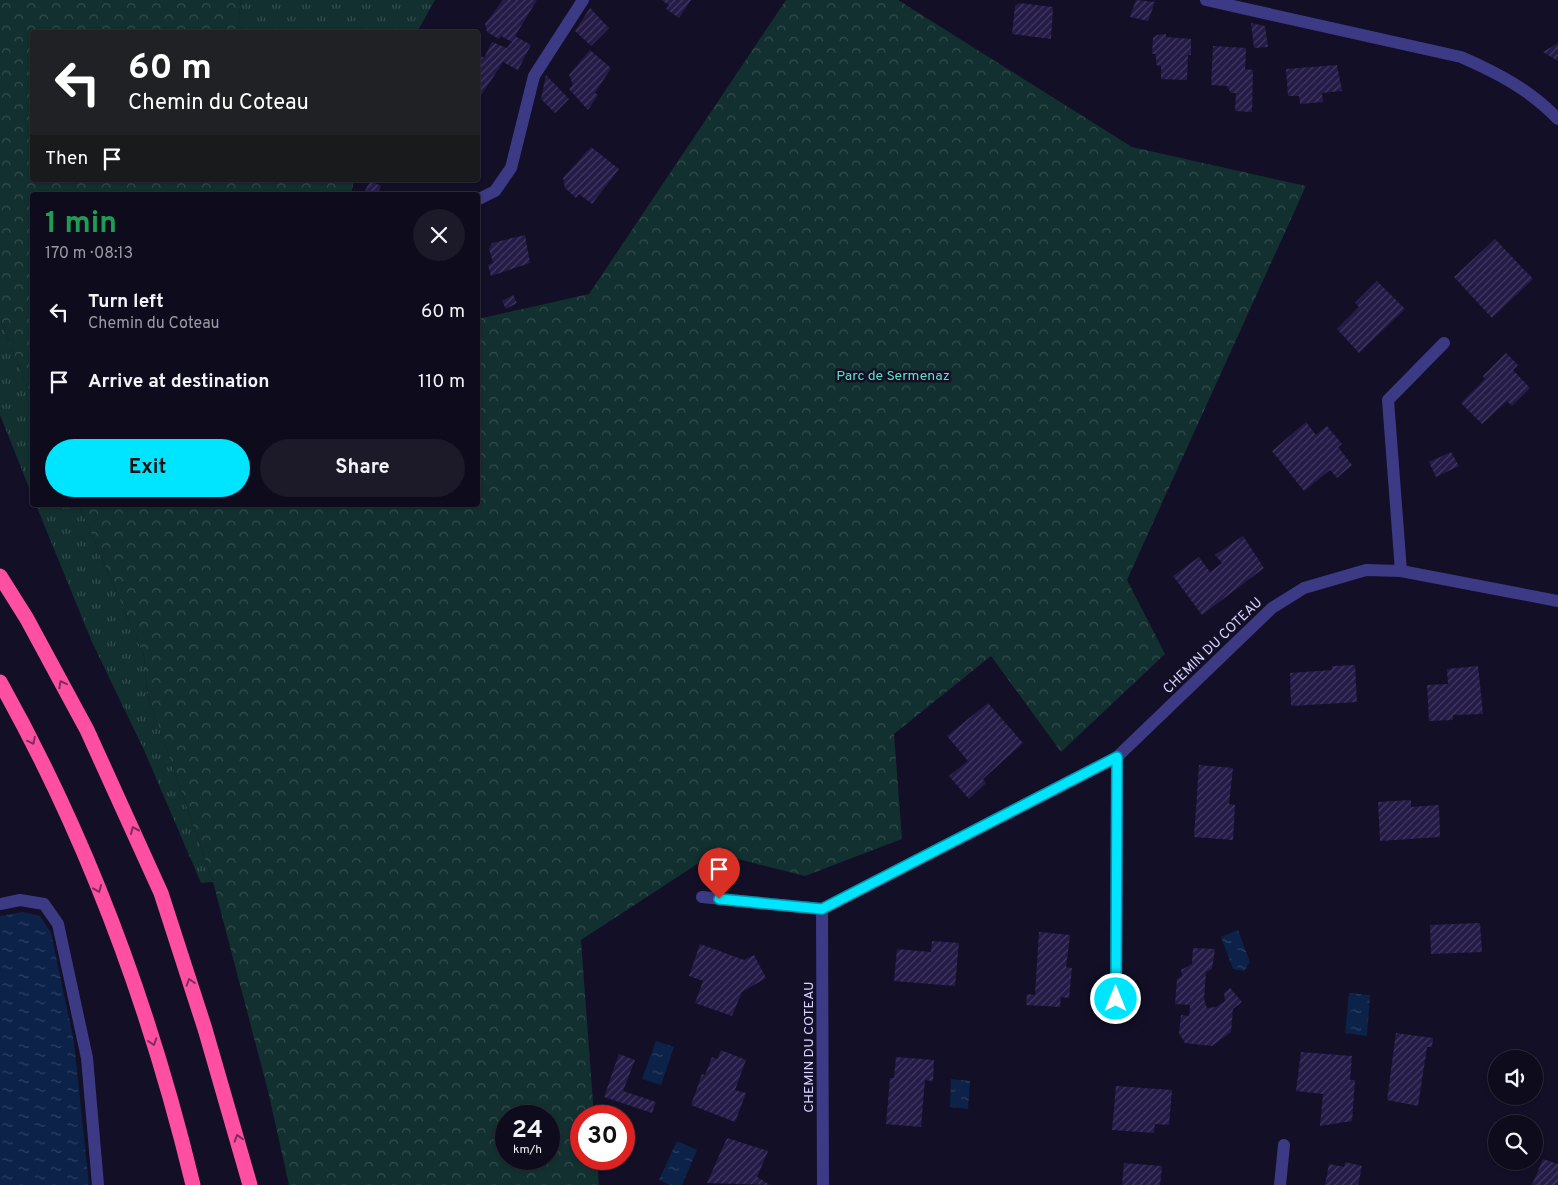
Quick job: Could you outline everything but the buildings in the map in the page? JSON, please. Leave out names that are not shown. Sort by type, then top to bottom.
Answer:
[{"type":"highway","points":[[0,576],[27,619],[87,730],[161,893],[208,1039],[250,1185]]},
{"type":"highway","points":[[0,682],[59,796],[118,937],[175,1112],[193,1185]]},
{"type":"street","points":[[480,198],[495,191],[511,168],[534,76],[583,0]]},
{"type":"street","points":[[1206,0],[1461,57],[1499,74],[1531,94],[1558,119]]},
{"type":"street","points":[[1401,571],[1388,400],[1444,343]]},
{"type":"street","name":"CHEMIN DU COTEAU","points":[[824,1185],[822,909],[1117,757],[1272,608],[1304,588],[1366,570],[1401,571],[1558,600]]},
{"type":"street","points":[[1116,1017],[1117,757]]},
{"type":"street","points":[[702,897],[822,909]]},
{"type":"street","points":[[0,904],[20,900],[44,904],[58,924],[87,1058],[98,1185]]},
{"type":"street","points":[[1280,1185],[1284,1145]]},
{"type":"green space","points":[[0,0],[241,0],[237,30],[30,30],[30,182],[354,182],[352,192],[30,192],[30,393],[0,319]]},
{"type":"green space","points":[[241,0],[435,0],[418,30],[237,30]]},
{"type":"green space","name":"Parc de Sermenaz","points":[[786,0],[898,0],[1132,147],[1306,186],[1127,580],[1165,654],[1061,752],[991,656],[894,734],[902,839],[805,876],[714,853],[581,940],[593,1105],[570,1105],[570,1170],[598,1170],[599,1185],[289,1185],[268,1091],[213,882],[147,693],[144,656],[80,507],[480,507],[480,319],[589,294]]},
{"type":"green space","points":[[0,319],[30,393],[30,490],[0,415]]},
{"type":"green space","points":[[37,507],[80,507],[144,656],[147,693],[213,882],[201,883],[144,750],[92,642]]},
{"type":"water","points":[[23,912],[40,916],[51,933],[74,1042],[89,1185],[0,1185],[0,916]]},
{"type":"water","points":[[1238,930],[1250,962],[1244,971],[1233,969],[1221,937]]},
{"type":"water","points":[[1349,993],[1370,995],[1367,1036],[1345,1033]]},
{"type":"water","points":[[656,1041],[674,1047],[661,1085],[642,1079]]},
{"type":"water","points":[[951,1079],[970,1081],[968,1109],[950,1107]]},
{"type":"water","points":[[677,1141],[697,1150],[682,1185],[670,1185],[659,1180]]},
{"type":"route","points":[[719,899],[822,909],[1117,757],[1116,999]]}]
